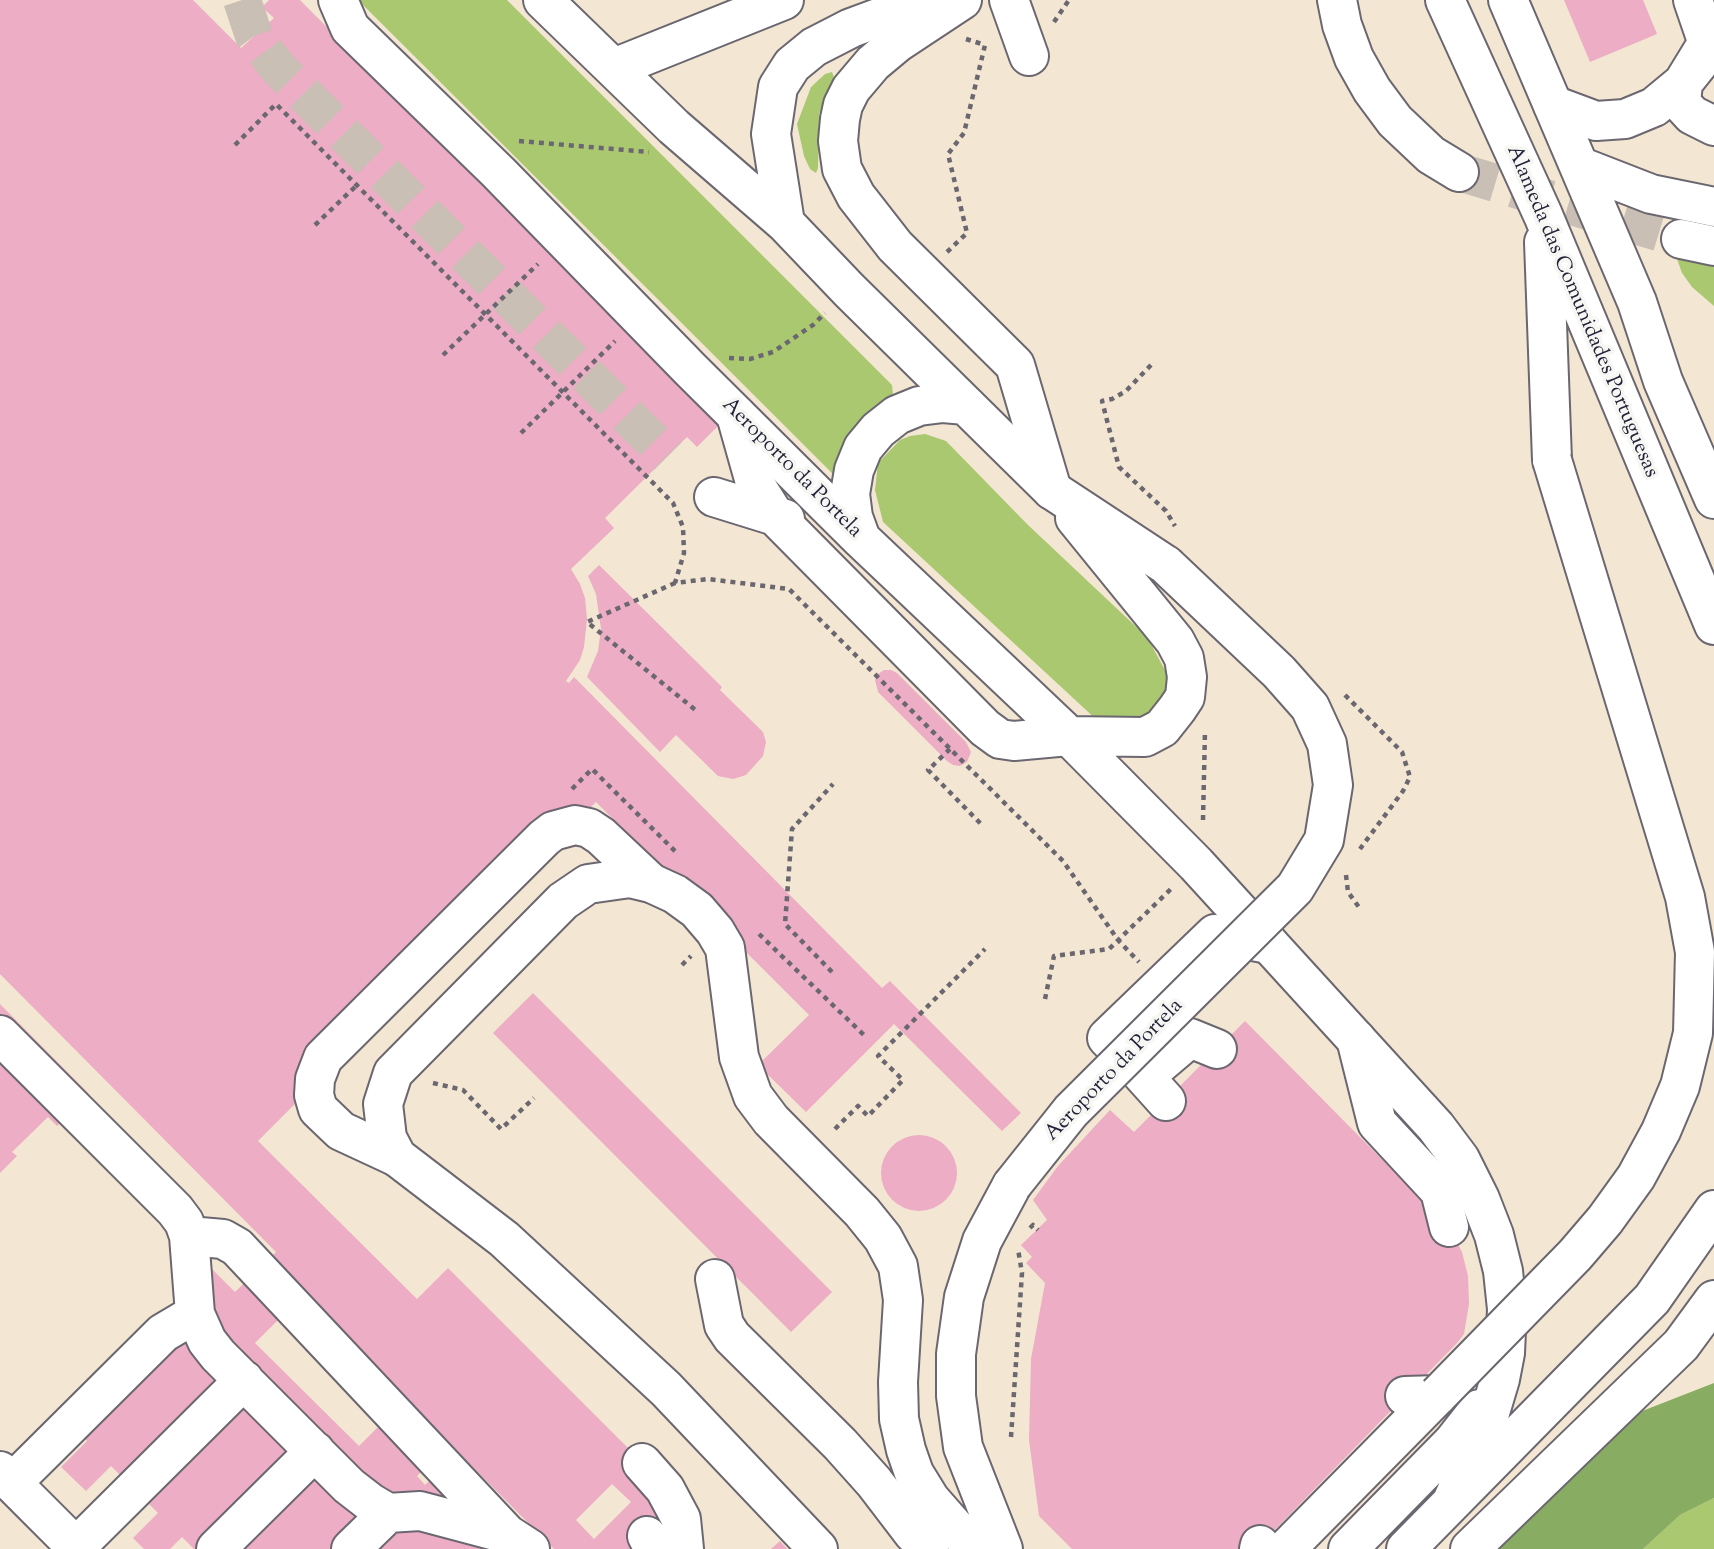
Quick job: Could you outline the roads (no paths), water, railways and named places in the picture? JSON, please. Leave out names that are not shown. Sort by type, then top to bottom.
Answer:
[{"type":"main road","name":"Aeroporto da Portela","points":[[338,0],[350,28],[499,173],[861,539],[1069,736],[1196,864],[1436,1127],[1460,1159],[1480,1199],[1494,1236],[1503,1271],[1507,1308],[1505,1353],[1500,1379],[1486,1426],[1453,1499]]},
{"type":"main road","name":"Aeroporto da Portela","points":[[543,0],[674,127],[785,223],[849,290],[1052,490],[1166,565],[1279,672],[1310,707],[1327,744],[1332,785],[1324,840],[1296,888],[1071,1111],[1012,1185],[982,1241],[964,1297],[956,1354],[956,1396],[963,1447],[1003,1549]]},
{"type":"main road","points":[[785,223],[771,134],[778,87],[792,65],[814,47],[851,28],[927,0]]},
{"type":"main road","points":[[736,415],[756,486],[775,516],[985,728],[1000,739],[1014,741],[1069,736],[1145,737],[1162,728],[1177,709],[1185,696],[1187,677],[1184,658],[1175,641],[1052,490],[1014,365],[895,246],[856,196],[842,169],[838,141],[840,119],[851,89],[873,63],[897,43],[962,0]]},
{"type":"main road","points":[[1009,0],[1029,56]]},
{"type":"main road","points":[[1337,0],[1350,47],[1372,90],[1404,130],[1431,155],[1459,172]]},
{"type":"main road","name":"Alameda das Comunidades Portuguesas","points":[[1445,0],[1544,215],[1714,625]]},
{"type":"main road","points":[[1508,0],[1637,302],[1663,381],[1714,499]]},
{"type":"main road","points":[[614,68],[762,4]]},
{"type":"main road","points":[[1553,105],[1596,121],[1625,119],[1654,107],[1707,115],[1704,18]]},
{"type":"main road","points":[[1579,166],[1651,194],[1714,207]]},
{"type":"main road","points":[[1268,1547],[1422,1395],[1575,1255],[1605,1220],[1636,1177],[1661,1131],[1680,1086],[1693,1033],[1695,952],[1685,897],[1552,460],[1544,215]]},
{"type":"main road","points":[[861,539],[853,517],[850,494],[854,470],[863,449],[878,429],[897,415],[919,406],[943,403],[966,405]]},
{"type":"main road","points":[[714,497],[861,539]]},
{"type":"main road","points":[[651,883],[589,828],[575,825],[553,831],[323,1058],[315,1079],[314,1095],[318,1109],[341,1131],[397,1157],[504,1239],[666,1389],[818,1549]]},
{"type":"main road","points":[[397,1157],[387,1138],[383,1104],[393,1073],[563,901],[587,884],[610,879],[629,878],[651,883],[675,894],[697,910],[725,948],[739,1057],[753,1096],[771,1120],[862,1212],[883,1238],[898,1266],[903,1300],[898,1382],[899,1419],[906,1450],[914,1473],[930,1499],[974,1549]]},
{"type":"main road","points":[[1166,1101],[1107,1038],[1215,934],[1269,944]]},
{"type":"main road","points":[[0,1035],[175,1210],[190,1236],[195,1314],[207,1341],[349,1486],[388,1513],[420,1511],[518,1542]]},
{"type":"main road","points":[[1139,1071],[1157,1066],[1190,1038],[1217,1049]]},
{"type":"main road","points":[[1356,1038],[1377,1123],[1440,1191],[1449,1227]]},
{"type":"main road","points":[[1406,1549],[1652,1299],[1714,1209]]},
{"type":"main road","points":[[190,1236],[223,1239],[237,1247],[518,1542]]},
{"type":"main road","points":[[715,1279],[724,1325],[732,1337],[840,1444],[929,1549]]},
{"type":"main road","points":[[1470,1549],[1681,1345],[1714,1300]]},
{"type":"main road","points":[[195,1314],[163,1333],[6,1477],[77,1548],[244,1380]]},
{"type":"main road","points":[[1348,1549],[1453,1442],[1500,1379]]},
{"type":"main road","points":[[216,1549],[315,1451]]},
{"type":"main road","points":[[642,1463],[665,1489],[681,1519],[684,1549]]},
{"type":"main road","points":[[351,1549],[388,1513]]},
{"type":"tunnel","points":[[242,0],[254,36],[278,68],[668,456]]},
{"type":"tunnel","points":[[1459,172],[1681,239]]}]
